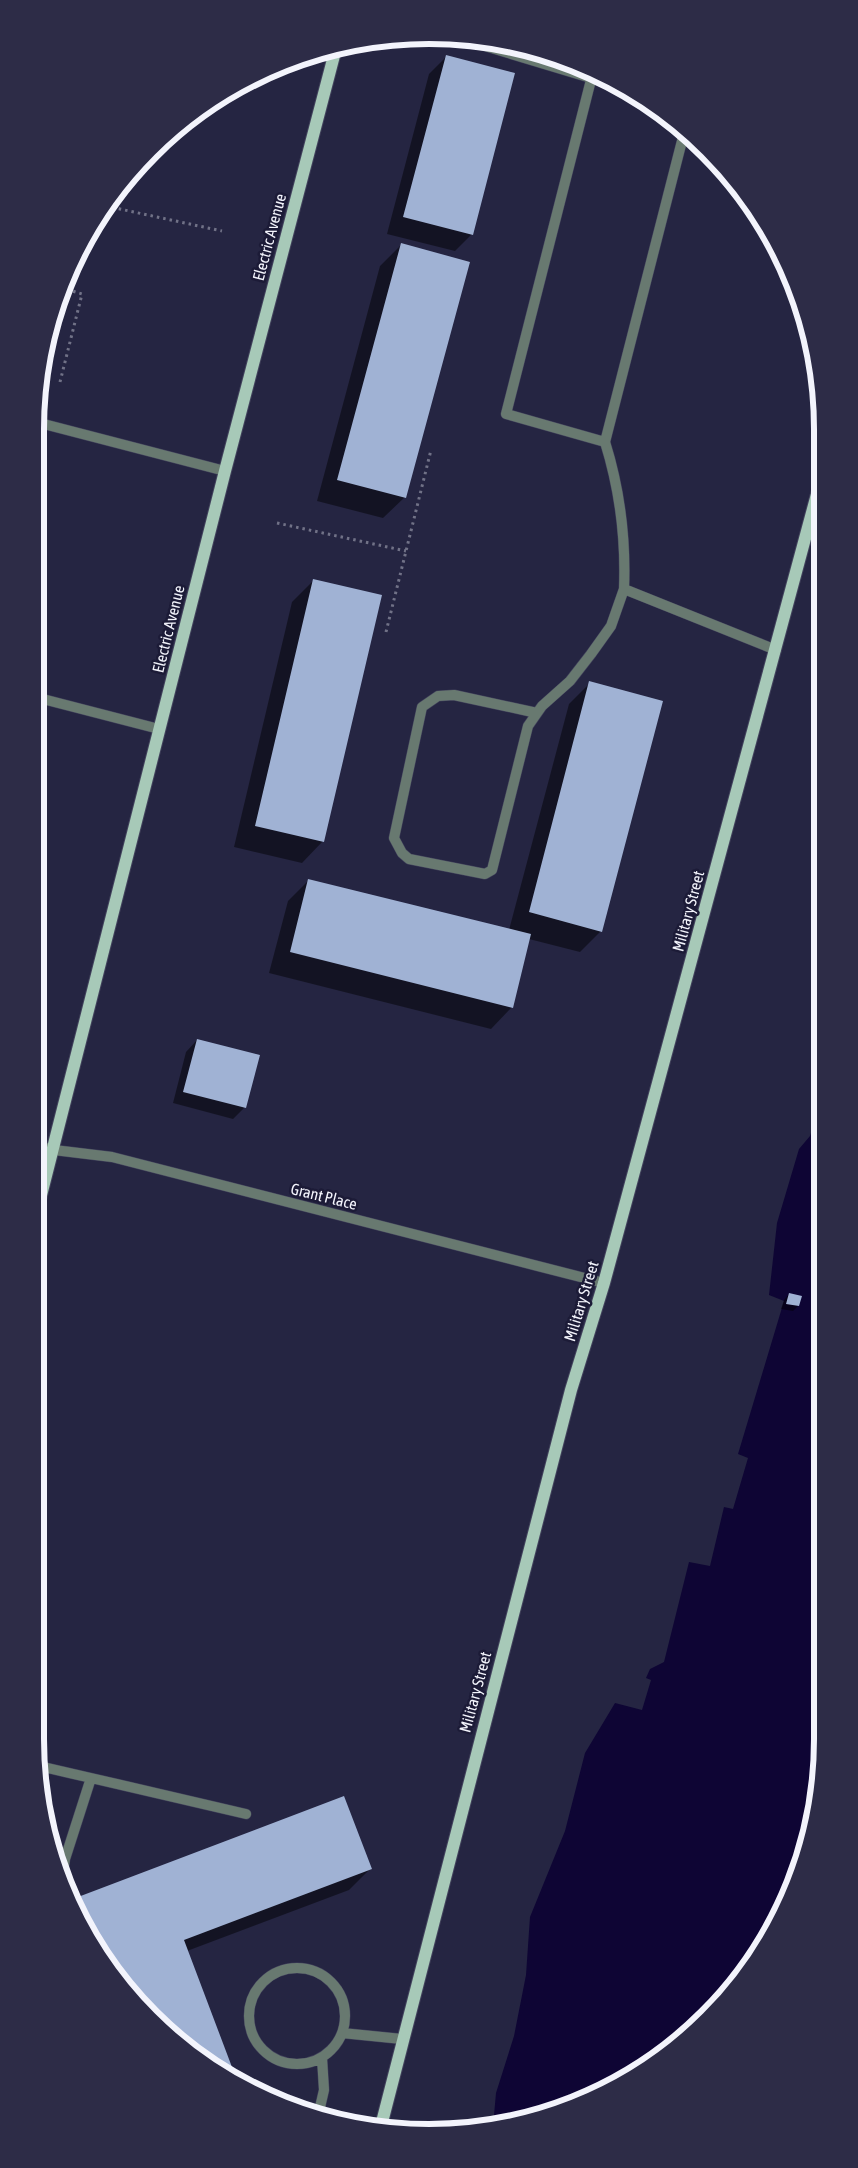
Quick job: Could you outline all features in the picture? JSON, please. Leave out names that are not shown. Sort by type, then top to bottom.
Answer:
[{"type":"main road","name":"Electric Avenue","points":[[44,1186],[225,471],[334,56]]},
{"type":"main road","name":"Military Street","points":[[382,2121],[571,1390],[604,1283],[814,506]]},
{"type":"street","points":[[501,51],[572,71]]},
{"type":"street","points":[[590,79],[506,414],[605,442]]},
{"type":"street","points":[[537,714],[454,695],[438,696],[422,707],[394,838],[402,853],[409,859],[486,874],[492,870],[528,726],[537,714],[542,706],[570,681],[611,626],[624,589],[626,553],[624,526],[616,479],[605,442],[683,139]]},
{"type":"street","points":[[44,424],[225,471]]},
{"type":"street","points":[[624,589],[776,650]]},
{"type":"street","points":[[44,699],[159,729]]},
{"type":"street","name":"Grant Place","points":[[44,1147],[112,1157],[604,1283]]},
{"type":"street","points":[[45,1767],[246,1814]]},
{"type":"street","points":[[64,1864],[91,1778]]},
{"type":"street","points":[[296,1968],[311,1970],[325,1977],[336,1988],[343,2002],[346,2017],[342,2033],[334,2047],[322,2058],[307,2064],[291,2064],[275,2059],[262,2050],[253,2036],[249,2021],[250,2004],[256,1990],[267,1979],[281,1971],[296,1968]]},
{"type":"street","points":[[342,2033],[402,2039]]},
{"type":"street","points":[[320,2108],[324,2090],[322,2058]]},
{"type":"path","points":[[114,208],[222,231]]},
{"type":"path","points":[[60,382],[82,294],[70,290]]},
{"type":"path","points":[[386,632],[431,450]]},
{"type":"path","points":[[277,523],[406,551]]},
{"type":"shaded area","points":[[814,1123],[814,1739],[811,1789],[807,1814],[794,1863],[775,1909],[763,1932],[735,1974],[683,2029],[664,2045],[622,2073],[599,2085],[553,2104],[494,2119],[496,2093],[514,2036],[526,1975],[530,1917],[565,1831],[585,1753],[615,1703],[642,1710],[651,1680],[646,1678],[650,1669],[664,1662],[689,1562],[710,1566],[724,1507],[733,1509],[748,1458],[738,1454],[784,1301],[769,1295],[777,1223],[799,1149],[810,1136]]},
{"type":"building","points":[[446,55],[515,73],[473,235],[403,217]]},
{"type":"building","points":[[401,243],[470,262],[406,498],[337,480]]},
{"type":"building","points":[[313,579],[382,595],[324,842],[255,826]]},
{"type":"building","points":[[589,681],[663,701],[602,932],[529,912]]},
{"type":"building","points":[[308,879],[531,934],[513,1008],[290,952]]},
{"type":"building","points":[[197,1039],[260,1055],[246,1108],[183,1092]]},
{"type":"building","points":[[789,1293],[802,1296],[799,1306],[786,1304]]},
{"type":"building","points":[[344,1796],[372,1869],[184,1940],[234,2071],[194,2045],[139,1993],[123,1974],[95,1932],[78,1897]]}]
